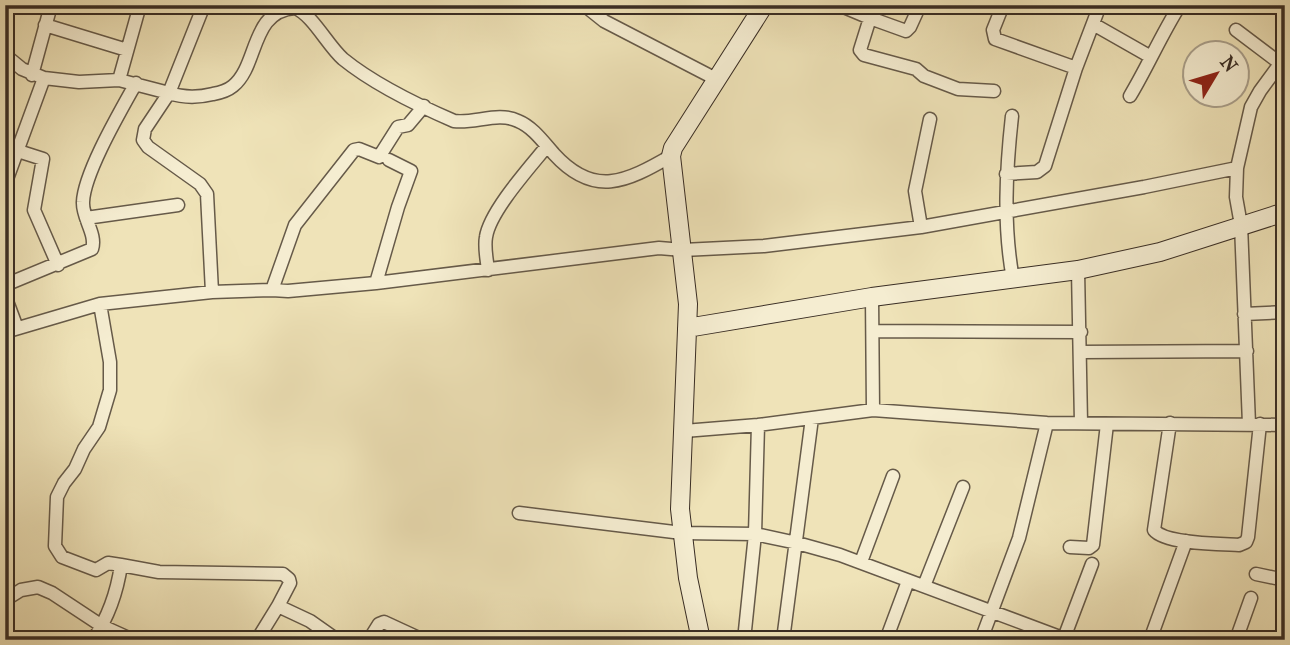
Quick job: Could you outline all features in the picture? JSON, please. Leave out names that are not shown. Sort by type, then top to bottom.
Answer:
[{"type":"street","points":[[119,80],[140,5]]},
{"type":"street","points":[[204,5],[169,93],[142,137],[148,147],[200,184],[207,194],[212,292]]},
{"type":"street","points":[[584,5],[604,21],[716,79]]},
{"type":"street","points":[[701,640],[688,578],[680,509],[688,297],[671,156],[673,148],[764,5]]},
{"type":"street","points":[[839,5],[906,31],[911,27],[920,5]]},
{"type":"street","points":[[1003,5],[993,30],[995,39],[1076,68]]},
{"type":"street","points":[[1006,174],[1038,172],[1045,166],[1076,68],[1100,5]]},
{"type":"street","points":[[1130,96],[1180,5]]},
{"type":"street","points":[[5,55],[38,76],[79,82],[119,80],[190,98],[203,97],[234,86],[268,20],[280,11],[295,8],[305,15],[331,49],[370,77],[454,121],[465,123],[499,117],[516,119],[570,171],[579,176],[599,181],[619,180],[639,174],[671,156]]},
{"type":"street","points":[[6,181],[18,151],[38,76],[45,25],[50,9]]},
{"type":"street","points":[[870,18],[860,50],[864,55],[916,69],[924,76],[958,89],[994,91]]},
{"type":"street","points":[[1093,24],[1152,57]]},
{"type":"street","points":[[45,25],[127,50]]},
{"type":"street","points":[[1170,423],[1154,530],[1159,536],[1186,541],[1239,545],[1246,542],[1254,424],[1244,314],[1237,168],[1251,107],[1260,91],[1283,63],[1236,30]]},
{"type":"street","points":[[5,285],[92,249],[94,242],[83,200],[91,172],[136,83]]},
{"type":"street","points":[[272,290],[295,225],[354,150],[359,149],[379,157],[398,127],[408,125],[424,106]]},
{"type":"street","points":[[1011,263],[1006,174],[1012,116]]},
{"type":"street","points":[[921,227],[915,191],[929,119]]},
{"type":"street","points":[[488,270],[485,244],[488,230],[516,184],[547,146]]},
{"type":"street","points":[[18,151],[43,159],[34,211],[58,265]]},
{"type":"street","points":[[376,283],[411,171],[389,160]]},
{"type":"street","points":[[5,296],[11,330],[100,304],[212,292],[288,291],[376,283],[659,248],[683,250],[774,245],[921,227],[1237,168]]},
{"type":"street","points":[[86,218],[178,205]]},
{"type":"street","points":[[687,328],[873,297],[1011,263],[1079,270],[1149,255],[1285,212]]},
{"type":"street","points":[[1079,270],[1081,423]]},
{"type":"street","points":[[873,297],[873,410]]},
{"type":"street","points":[[100,304],[109,355],[110,390],[99,428],[83,449],[75,469],[64,482],[57,498],[55,546],[62,557],[96,570],[108,563],[159,572],[283,574],[290,583],[257,640]]},
{"type":"street","points":[[1244,314],[1285,312]]},
{"type":"street","points":[[873,331],[1081,332]]},
{"type":"street","points":[[1081,352],[1247,351]]},
{"type":"street","points":[[684,431],[758,425],[873,410],[1047,423],[1285,425]]},
{"type":"street","points":[[783,640],[811,418]]},
{"type":"street","points":[[981,640],[1019,538],[1047,423]]},
{"type":"street","points":[[1070,547],[1089,548],[1093,545],[1107,424]]},
{"type":"street","points":[[744,640],[755,534],[758,425]]},
{"type":"street","points":[[861,562],[893,476]]},
{"type":"street","points":[[924,586],[962,487]]},
{"type":"street","points":[[519,513],[682,533],[755,534],[797,543],[861,562],[1066,639],[1092,564]]},
{"type":"street","points":[[1150,640],[1186,541]]},
{"type":"street","points":[[93,640],[117,593],[121,565]]},
{"type":"street","points":[[1256,574],[1285,580]]},
{"type":"street","points":[[886,640],[908,581]]},
{"type":"street","points":[[5,600],[21,590],[38,587],[52,593],[102,626],[133,640]]},
{"type":"street","points":[[1236,640],[1251,598]]},
{"type":"street","points":[[278,606],[310,621],[337,640]]},
{"type":"street","points":[[369,640],[379,624],[384,622],[423,640]]}]
